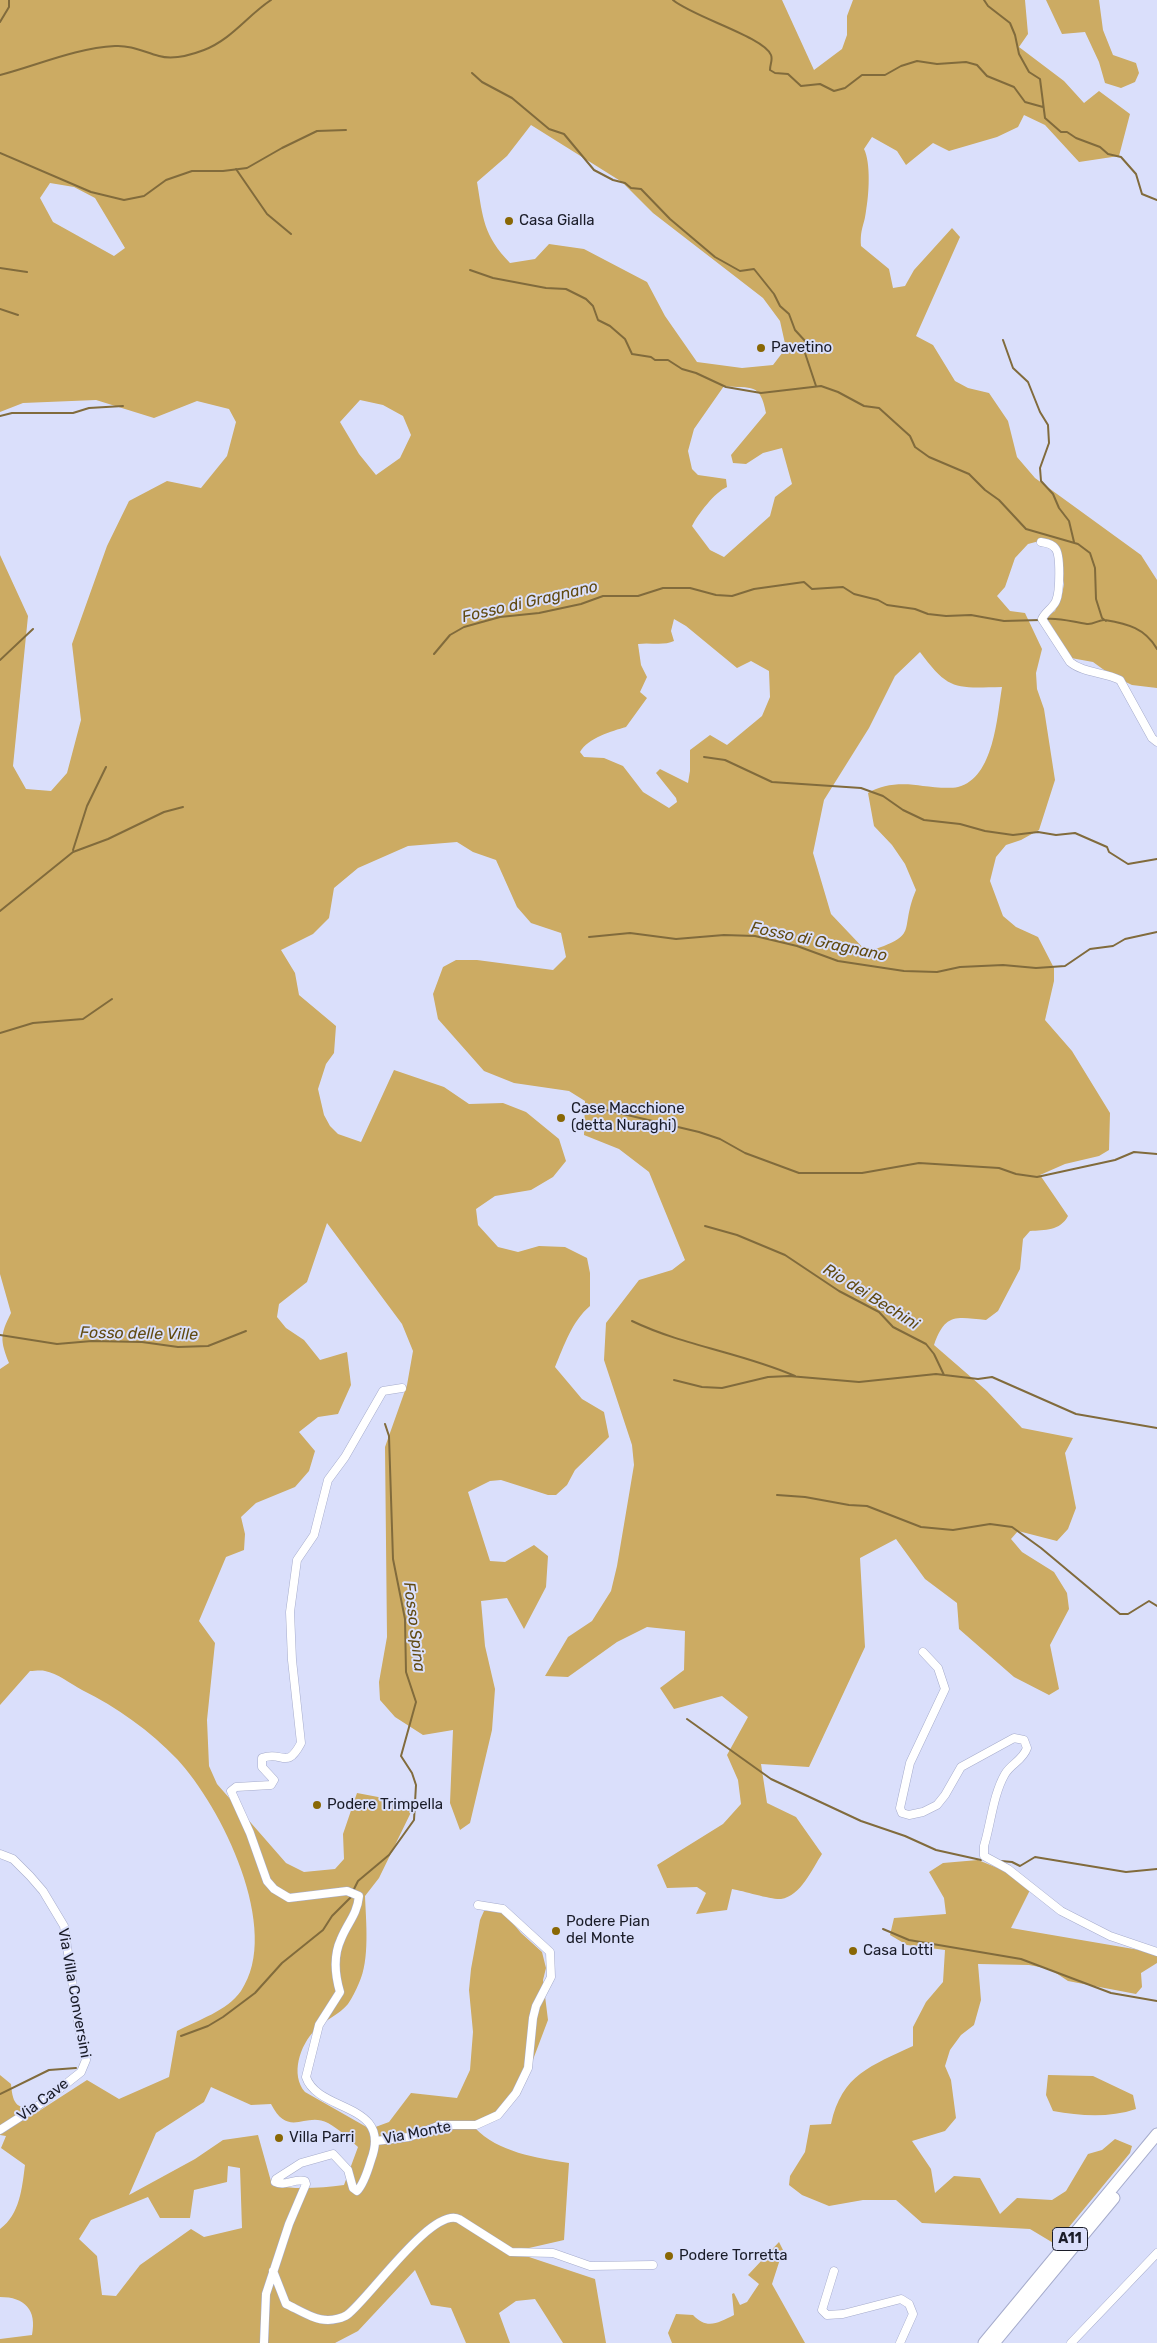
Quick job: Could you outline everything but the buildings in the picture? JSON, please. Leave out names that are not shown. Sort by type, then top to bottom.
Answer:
[{"type":"highway","name":"A11","points":[[984,2343],[1157,2134]]},
{"type":"highway","name":"A11","points":[[994,2343],[1157,2146]]},
{"type":"street","points":[[1041,542],[1049,543],[1056,548],[1059,556],[1058,574],[1060,581],[1060,591],[1056,601],[1042,619],[1070,662],[1075,666],[1110,675],[1120,680],[1152,738],[1157,742]]},
{"type":"street","points":[[376,2141],[372,2128],[362,2118],[349,2107],[319,2093],[309,2085],[306,2077],[319,2025],[340,1992],[334,1972],[340,1940],[357,1910],[359,1896],[347,1891],[289,1898],[274,1889],[268,1881],[250,1833],[231,1791],[236,1786],[271,1785],[274,1780],[262,1767],[262,1758],[270,1756],[287,1759],[295,1754],[302,1742],[292,1660],[290,1612],[297,1560],[314,1535],[328,1480],[345,1456],[383,1391],[402,1388]]},
{"type":"street","points":[[923,1652],[938,1668],[945,1689],[910,1763],[900,1808],[902,1813],[916,1814],[930,1809],[940,1802],[961,1767],[1014,1738],[1024,1740],[1028,1748],[1025,1755],[1008,1770],[1002,1782],[984,1846],[984,1856],[1008,1869],[1061,1911],[1110,1936],[1157,1952]]},
{"type":"street","name":"Via Villa Conversini","points":[[0,1854],[12,1859],[30,1876],[64,1926],[79,2028],[86,2060],[85,2068]]},
{"type":"street","name":"Via Monte","points":[[264,2343],[266,2294],[289,2224],[306,2184],[305,2181],[301,2180],[279,2184],[275,2182],[276,2179],[301,2163],[333,2154],[348,2170],[353,2188],[356,2191],[371,2162],[376,2141],[409,2136],[441,2125],[476,2125],[498,2115],[516,2094],[528,2068],[536,2006],[551,1977],[550,1952],[503,1910],[478,1905]]},
{"type":"street","name":"Via Cave","points":[[0,2130],[42,2103],[85,2068]]},
{"type":"street","points":[[273,2271],[286,2304],[317,2318],[330,2320],[346,2316],[409,2248],[443,2220],[452,2217],[459,2219],[511,2252],[553,2253],[590,2266],[653,2265]]},
{"type":"street","points":[[1071,2343],[1157,2253]]},
{"type":"street","points":[[834,2271],[822,2310],[827,2315],[843,2314],[900,2299],[909,2304],[913,2314],[900,2343]]},
{"type":"shaded area","points":[[0,0],[782,0],[814,70],[842,49],[847,35],[847,16],[853,0],[1025,0],[1028,34],[1019,47],[1064,81],[1084,103],[1099,91],[1130,114],[1119,156],[1079,162],[1045,125],[1024,115],[1018,127],[997,137],[949,151],[933,143],[906,165],[897,151],[872,137],[864,149],[868,162],[869,188],[861,235],[861,246],[889,269],[893,288],[905,286],[914,270],[952,228],[960,237],[916,336],[933,345],[955,381],[968,388],[989,393],[1008,421],[1017,457],[1035,478],[1141,555],[1157,580],[1157,688],[1132,685],[1111,675],[1093,662],[1071,658],[1046,617],[1055,611],[1062,594],[1064,584],[1061,572],[1062,555],[1057,546],[1047,539],[1028,544],[1015,558],[1005,587],[997,596],[1010,611],[1025,613],[1042,649],[1036,673],[1037,689],[1044,709],[1055,780],[1039,830],[1021,840],[1006,845],[996,857],[990,881],[1003,916],[1016,927],[1038,937],[1054,968],[1054,981],[1045,1020],[1072,1051],[1110,1113],[1109,1150],[1099,1156],[1065,1164],[1040,1175],[1068,1216],[1065,1221],[1061,1225],[1047,1230],[1030,1231],[1023,1239],[1020,1269],[998,1311],[986,1320],[959,1318],[947,1322],[934,1345],[987,1391],[1022,1428],[1073,1438],[1065,1453],[1076,1508],[1068,1529],[1057,1541],[1018,1531],[1011,1539],[1022,1552],[1054,1572],[1067,1593],[1069,1609],[1050,1645],[1059,1689],[1049,1695],[1014,1677],[959,1629],[957,1603],[925,1579],[896,1539],[860,1558],[865,1647],[809,1767],[761,1764],[767,1803],[796,1817],[822,1854],[805,1881],[788,1897],[777,1899],[732,1889],[727,1910],[696,1914],[706,1893],[697,1887],[667,1888],[657,1865],[723,1824],[741,1804],[738,1780],[727,1755],[748,1717],[722,1696],[674,1709],[660,1688],[684,1670],[685,1631],[647,1627],[617,1642],[568,1677],[545,1676],[568,1637],[592,1621],[611,1591],[617,1566],[634,1465],[632,1445],[604,1360],[606,1323],[639,1280],[672,1270],[685,1260],[649,1172],[619,1149],[584,1135],[585,1101],[569,1091],[514,1083],[484,1071],[438,1019],[433,994],[443,967],[456,960],[477,960],[553,970],[566,957],[561,933],[531,923],[517,907],[496,860],[473,852],[457,842],[408,846],[358,868],[334,888],[329,918],[313,934],[281,950],[295,973],[299,995],[336,1026],[334,1053],[326,1064],[318,1089],[324,1115],[330,1126],[338,1134],[361,1142],[394,1070],[444,1087],[469,1104],[503,1103],[526,1112],[559,1139],[566,1161],[553,1177],[531,1190],[495,1196],[476,1209],[478,1225],[498,1247],[518,1252],[539,1246],[565,1247],[587,1258],[590,1273],[590,1306],[573,1326],[555,1367],[582,1399],[604,1412],[609,1437],[575,1470],[567,1485],[556,1495],[548,1495],[501,1480],[490,1481],[468,1492],[490,1561],[505,1562],[534,1545],[548,1556],[546,1587],[524,1629],[507,1598],[481,1601],[485,1646],[495,1689],[492,1730],[470,1823],[460,1830],[450,1803],[453,1730],[423,1735],[395,1717],[380,1700],[379,1682],[387,1637],[385,1447],[407,1385],[413,1351],[402,1324],[327,1223],[307,1282],[279,1304],[277,1317],[286,1328],[304,1340],[320,1360],[347,1352],[351,1385],[338,1414],[318,1417],[299,1432],[315,1451],[309,1471],[295,1487],[256,1503],[241,1517],[245,1534],[244,1550],[226,1557],[199,1621],[215,1643],[207,1720],[209,1766],[217,1784],[286,1863],[304,1872],[335,1869],[344,1859],[343,1834],[357,1793],[415,1804],[379,1878],[365,1896],[366,1952],[365,1963],[358,1986],[345,2008],[319,2026],[310,2036],[301,2052],[299,2060],[298,2077],[305,2092],[370,2129],[389,2122],[411,2093],[457,2098],[470,2070],[473,2032],[469,1990],[480,1920],[484,1911],[498,1910],[505,1914],[521,1933],[542,1952],[546,1968],[543,1980],[548,2020],[520,2094],[475,2128],[495,2143],[518,2153],[569,2163],[564,2240],[529,2248],[526,2256],[595,2279],[606,2343],[563,2343],[535,2299],[516,2301],[499,2313],[510,2343],[466,2343],[451,2308],[431,2305],[415,2270],[358,2331],[335,2343],[0,2343],[0,2339],[32,2335],[33,2319],[31,2312],[22,2302],[16,2299],[0,2297],[0,2229],[7,2223],[16,2208],[25,2165],[1,2148],[6,2136],[0,2135],[0,2075],[11,2084],[13,2097],[18,2105],[39,2111],[87,2080],[119,2099],[169,2077],[177,2031],[220,2010],[241,1991],[252,1965],[255,1936],[251,1903],[228,1837],[194,1780],[177,1759],[156,1739],[108,1704],[50,1672],[30,1671],[0,1705],[0,1369],[9,1363],[2,1338],[11,1313],[0,1274],[0,555],[28,616],[13,766],[26,789],[51,791],[67,773],[81,720],[72,644],[107,546],[129,501],[167,481],[201,488],[227,456],[236,422],[229,409],[197,401],[154,418],[96,400],[23,403],[0,412]],"holes":[[[531,125],[622,182],[653,213],[763,298],[780,321],[786,348],[773,365],[742,368],[697,362],[665,316],[647,282],[584,249],[549,244],[535,259],[510,263],[489,235],[483,216],[477,182],[507,156]],[[50,183],[74,187],[95,198],[125,248],[114,256],[53,222],[40,198]],[[724,386],[753,389],[761,396],[766,413],[731,455],[733,463],[746,464],[763,453],[782,448],[792,484],[775,497],[770,516],[724,557],[710,550],[692,526],[707,504],[727,487],[726,479],[698,475],[692,469],[688,451],[694,429]],[[360,400],[383,405],[403,416],[411,435],[400,458],[376,475],[359,454],[340,422]],[[674,619],[686,626],[737,668],[751,661],[769,671],[770,697],[762,716],[727,745],[710,735],[690,750],[688,783],[660,769],[656,773],[676,798],[677,802],[669,808],[643,792],[623,766],[604,758],[584,757],[580,752],[594,739],[626,727],[647,698],[640,692],[647,677],[641,665],[638,644],[674,641],[671,631]],[[920,652],[938,674],[954,684],[963,687],[1002,687],[992,745],[979,772],[970,781],[958,787],[950,788],[909,784],[895,785],[881,787],[868,793],[874,826],[892,845],[905,864],[916,890],[902,936],[895,941],[867,952],[831,914],[813,853],[824,800],[869,728],[895,676]],[[211,2087],[251,2105],[271,2104],[284,2120],[291,2122],[320,2120],[328,2123],[358,2147],[344,2185],[290,2188],[272,2185],[258,2135],[223,2140],[195,2159],[129,2195],[156,2133],[204,2102]],[[228,2166],[240,2168],[242,2228],[204,2237],[191,2229],[140,2265],[116,2296],[102,2295],[97,2256],[79,2239],[91,2220],[148,2197],[160,2218],[190,2218],[194,2190],[227,2182]]]},
{"type":"shaded area","points":[[1046,0],[1099,0],[1103,30],[1113,55],[1136,63],[1139,73],[1135,82],[1121,88],[1105,83],[1099,62],[1085,32],[1062,34]]},
{"type":"shaded area","points":[[978,1860],[1005,1871],[1030,1890],[1011,1928],[1157,1953],[1157,1963],[1141,1973],[1142,1987],[1136,1994],[1068,1981],[1050,1969],[1029,1965],[978,1964],[981,2000],[974,2025],[961,2035],[950,2050],[945,2066],[951,2080],[956,2118],[945,2131],[912,2141],[931,2169],[935,2193],[954,2176],[980,2178],[1000,2214],[1017,2198],[1052,2200],[1066,2191],[1088,2154],[1102,2150],[1115,2139],[1132,2146],[1130,2153],[1055,2244],[1030,2229],[922,2223],[896,2200],[863,2200],[829,2206],[802,2195],[789,2185],[790,2176],[805,2152],[810,2125],[831,2124],[836,2107],[843,2094],[860,2074],[871,2066],[913,2046],[913,2027],[926,2002],[943,1982],[945,1950],[907,1945],[890,1935],[894,1918],[946,1914],[944,1898],[929,1872],[943,1863]]},
{"type":"shaded area","points":[[1048,2075],[1093,2076],[1133,2095],[1136,2109],[1105,2115],[1053,2111],[1046,2095]]},
{"type":"shaded area","points":[[779,2242],[783,2250],[772,2284],[805,2343],[672,2343],[668,2333],[676,2314],[693,2315],[698,2320],[708,2324],[713,2324],[734,2315],[732,2294],[734,2293],[740,2305],[747,2302],[759,2284],[748,2275]]},
{"type":"waterway","points":[[0,22],[9,7],[9,0]]},
{"type":"waterway","points":[[0,75],[71,53],[100,47],[127,47],[164,57],[193,54],[223,40],[271,0]]},
{"type":"waterway","points":[[673,0],[683,7],[756,41],[766,48],[771,55],[770,70],[775,73],[788,74],[801,86],[820,84],[834,91],[845,88],[862,75],[885,75],[901,66],[917,61],[937,64],[966,62],[977,65],[987,76],[1014,87],[1025,102],[1043,107]]},
{"type":"waterway","points":[[984,0],[988,6],[1010,23],[1019,54],[1029,72],[1040,79],[1045,118],[1061,132],[1067,132],[1076,138],[1100,147],[1108,154],[1121,157],[1136,174],[1142,194],[1157,200]]},
{"type":"waterway","points":[[472,73],[482,82],[512,98],[549,129],[564,134],[594,170],[613,180],[625,183],[631,188],[641,189],[670,219],[715,257],[740,271],[754,269],[774,294],[780,306],[789,314],[795,330],[806,342],[805,353],[816,386]]},
{"type":"waterway","points":[[0,153],[91,192],[124,200],[144,196],[166,180],[192,171],[223,171],[247,168],[317,131],[346,130]]},
{"type":"waterway","points":[[236,169],[267,214],[291,234]]},
{"type":"waterway","points":[[0,268],[27,272]]},
{"type":"waterway","points":[[470,270],[493,278],[546,288],[566,289],[586,299],[593,306],[598,320],[610,326],[625,339],[632,354],[651,357],[655,360],[668,360],[682,369],[696,373],[726,387],[761,393],[821,386],[838,392],[864,406],[879,408],[910,436],[915,447],[929,457],[969,474],[985,490],[999,500],[1026,529],[1078,544],[1090,553],[1095,568],[1096,599],[1102,618],[1106,621]]},
{"type":"waterway","points":[[0,309],[18,315]]},
{"type":"waterway","points":[[1003,340],[1013,368],[1028,382],[1040,412],[1048,425],[1049,443],[1040,468],[1041,481],[1053,494],[1059,508],[1069,521],[1074,542]]},
{"type":"waterway","points":[[0,416],[12,413],[73,413],[89,408],[123,406]]},
{"type":"waterway","name":"Fosso di Gragnano","points":[[434,654],[450,635],[464,627],[500,617],[539,613],[581,604],[603,596],[638,596],[663,588],[690,588],[716,595],[732,596],[754,589],[804,582],[812,589],[843,587],[854,594],[878,600],[887,605],[915,609],[928,614],[946,616],[971,615],[1004,621],[1040,620]]},
{"type":"waterway","name":"Fosso di Gragnano","points":[[1044,619],[1061,619],[1087,624],[1103,620],[1121,623],[1135,628],[1147,636],[1157,649]]},
{"type":"waterway","points":[[0,660],[33,629]]},
{"type":"waterway","points":[[704,757],[725,760],[772,782],[861,788],[883,796],[903,810],[924,820],[960,824],[985,831],[1013,835],[1038,832],[1056,835],[1075,833],[1107,847],[1109,852],[1128,864],[1157,859]]},
{"type":"waterway","points":[[73,850],[87,806],[106,767]]},
{"type":"waterway","points":[[0,911],[73,852],[108,839],[164,812],[183,807]]},
{"type":"waterway","name":"Fosso di Gragnano","points":[[589,937],[630,933],[676,939],[724,935],[755,936],[797,946],[838,961],[904,971],[937,972],[960,967],[1003,965],[1036,968],[1065,966],[1090,949],[1113,946],[1125,939],[1157,932]]},
{"type":"waterway","points":[[0,1033],[33,1023],[83,1019],[112,999]]},
{"type":"waterway","points":[[606,1110],[699,1132],[720,1139],[745,1153],[799,1173],[862,1173],[919,1163],[999,1168],[1016,1174],[1037,1177],[1115,1160],[1134,1152],[1157,1154]]},
{"type":"waterway","name":"Rio dei Bechini","points":[[705,1226],[737,1235],[785,1255],[839,1291],[879,1312],[893,1327],[926,1344],[934,1354],[944,1375]]},
{"type":"waterway","points":[[632,1321],[672,1337],[755,1361],[795,1376]]},
{"type":"waterway","name":"Fosso delle Ville","points":[[0,1335],[57,1344],[92,1341],[142,1342],[178,1347],[208,1346],[246,1331]]},
{"type":"waterway","points":[[674,1380],[702,1387],[722,1388],[768,1377],[789,1376],[859,1382],[936,1374],[978,1379],[992,1377],[1076,1414],[1157,1428]]},
{"type":"waterway","name":"Fosso Spina","points":[[353,1891],[358,1881],[389,1855],[414,1820],[416,1785],[412,1773],[401,1756],[416,1702],[406,1672],[405,1619],[393,1559],[389,1436],[385,1424]]},
{"type":"waterway","points":[[777,1495],[867,1506],[921,1527],[953,1530],[990,1524],[1012,1527],[1041,1548],[1120,1614],[1128,1614],[1149,1601],[1157,1606]]},
{"type":"waterway","points":[[687,1719],[771,1779],[861,1821],[905,1836],[936,1850],[981,1860]]},
{"type":"waterway","points":[[1001,1861],[1012,1862],[1020,1866],[1035,1857],[1126,1872],[1157,1869]]},
{"type":"waterway","name":"Fosso Spina","points":[[181,2036],[208,2026],[255,1993],[282,1963],[323,1930],[332,1916],[351,1897]]},
{"type":"waterway","points":[[883,1929],[909,1940],[1021,1959],[1111,1993],[1157,2001]]},
{"type":"waterway","name":"Fosso Spina","points":[[0,2094],[49,2070],[76,2068]]},
{"type":"place","name":"Casa Gialla","points":[[509,221]]},
{"type":"place","name":"Pavetino","points":[[761,348]]},
{"type":"place","name":"Case Macchione (detta Nuraghi)","points":[[561,1118]]},
{"type":"place","name":"Podere Trimpella","points":[[317,1805]]},
{"type":"place","name":"Podere Pian del Monte","points":[[556,1931]]},
{"type":"place","name":"Casa Lotti","points":[[853,1951]]},
{"type":"place","name":"Villa Parri","points":[[279,2138]]},
{"type":"place","name":"Podere Torretta","points":[[669,2256]]}]
